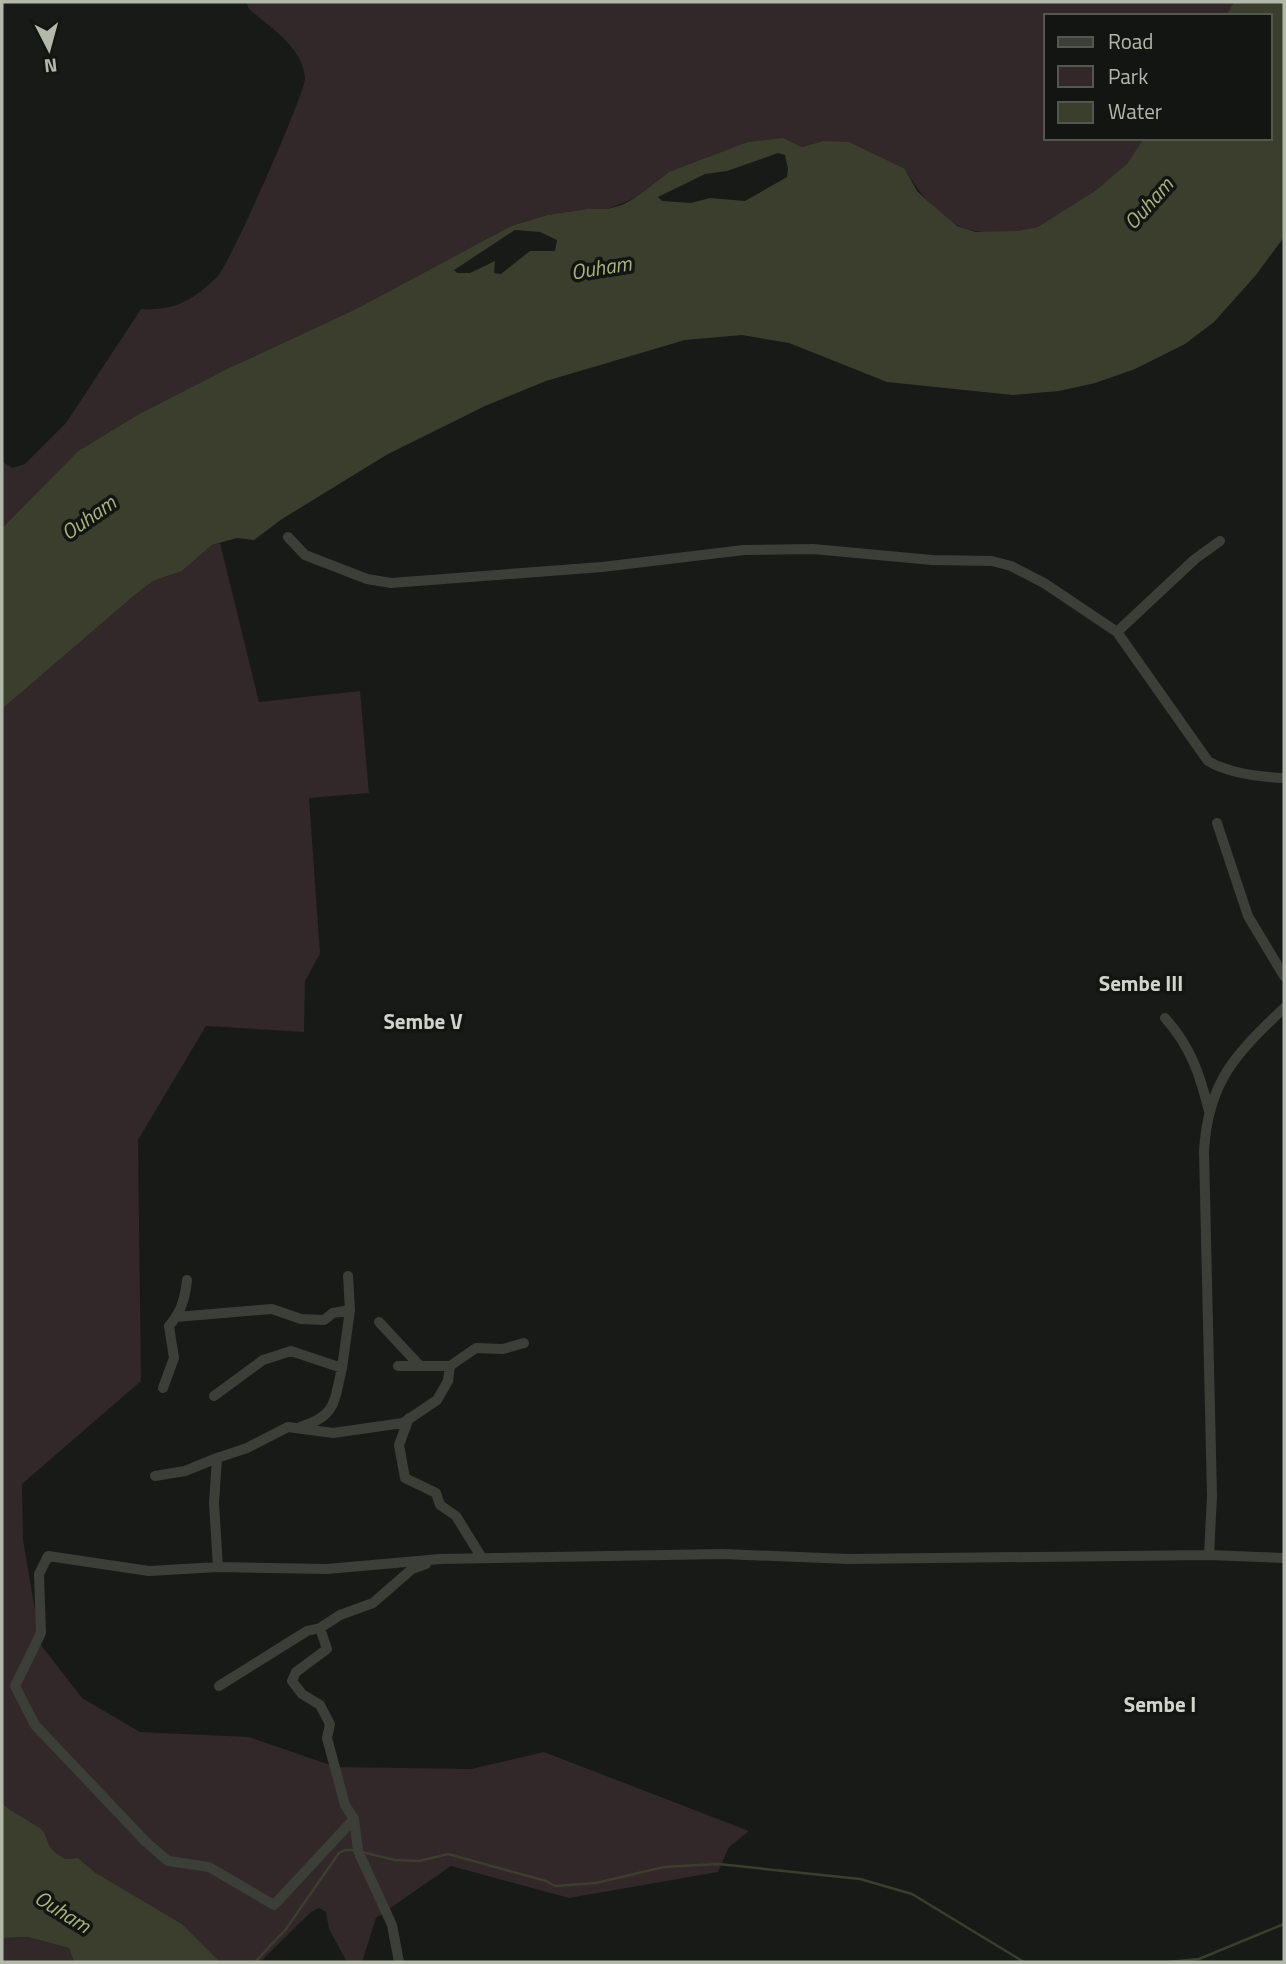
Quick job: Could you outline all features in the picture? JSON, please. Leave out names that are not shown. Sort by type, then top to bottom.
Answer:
[{"type":"street","points":[[288,537],[305,555],[368,579],[391,583],[602,567],[744,550],[813,549],[932,560],[992,561],[1011,566],[1044,583],[1117,632],[1208,761],[1218,767],[1263,777],[1284,778]]},
{"type":"street","points":[[1117,632],[1195,559],[1220,541]]},
{"type":"street","points":[[1217,823],[1248,916],[1284,976]]},
{"type":"street","points":[[1209,1555],[1212,1496],[1205,1127],[1224,1072],[1245,1045],[1284,1008]]},
{"type":"street","points":[[1165,1018],[1182,1037],[1196,1067],[1209,1112]]},
{"type":"street","points":[[296,1429],[316,1423],[333,1408],[350,1310],[348,1276]]},
{"type":"street","points":[[163,1388],[174,1359],[169,1326],[185,1300],[187,1280]]},
{"type":"street","points":[[176,1317],[272,1309],[301,1319],[324,1320],[333,1313],[350,1310]]},
{"type":"street","points":[[379,1322],[420,1366]]},
{"type":"street","points":[[398,1366],[450,1366],[477,1348],[503,1349],[524,1343]]},
{"type":"street","points":[[214,1396],[263,1360],[291,1351],[342,1368]]},
{"type":"street","points":[[155,1476],[186,1471],[247,1448],[289,1427],[333,1433],[403,1423],[437,1400],[448,1381],[450,1366]]},
{"type":"street","points":[[410,1418],[399,1446],[405,1478],[436,1493],[440,1505],[456,1516],[482,1558]]},
{"type":"street","points":[[217,1458],[214,1503],[218,1567]]},
{"type":"street","points":[[354,1819],[274,1905],[209,1867],[168,1861],[146,1842],[35,1725],[15,1686],[41,1633],[39,1574],[48,1556],[149,1571],[218,1567],[327,1570],[440,1559],[723,1554],[848,1559],[1209,1555],[1284,1558]]},
{"type":"street","points":[[219,1686],[307,1632],[320,1628],[340,1615],[373,1603],[412,1569],[440,1559]]},
{"type":"street","points":[[320,1628],[327,1649],[296,1672],[292,1681],[302,1694],[320,1705],[330,1724],[327,1738],[345,1805],[354,1819],[358,1851],[392,1925],[399,1962]]},
{"type":"green space","points":[[246,2],[1234,2],[1227,14],[1044,14],[1044,140],[1143,140],[1129,162],[1118,173],[1071,208],[1038,227],[1010,233],[967,229],[951,222],[935,209],[905,169],[823,141],[802,147],[783,138],[669,172],[635,198],[608,209],[547,215],[511,226],[356,309],[229,368],[139,414],[78,451],[2,528],[2,461],[12,468],[25,464],[66,423],[141,309],[174,306],[200,292],[217,277],[250,213],[293,114],[305,78],[303,67],[292,47],[249,9]]},
{"type":"green space","points":[[220,543],[259,702],[360,691],[369,793],[309,798],[320,954],[305,981],[304,1032],[206,1026],[138,1140],[141,1381],[22,1484],[23,1540],[41,1645],[82,1698],[140,1732],[249,1737],[336,1767],[471,1769],[544,1752],[749,1831],[729,1847],[718,1872],[569,1898],[451,1866],[376,1918],[362,1962],[347,1962],[329,1929],[326,1912],[319,1908],[311,1912],[260,1962],[220,1962],[182,1924],[96,1873],[78,1858],[65,1859],[56,1853],[40,1828],[4,1805],[2,1794],[2,709],[153,581],[182,571],[212,545]]},
{"type":"green space","points":[[28,1937],[69,1948],[74,1962],[2,1962],[2,1938]]},
{"type":"water","name":"Ouham","points":[[1234,2],[1284,2],[1284,237],[1256,275],[1214,322],[1185,344],[1135,369],[1095,383],[1059,391],[1013,395],[887,382],[789,343],[742,335],[685,340],[546,381],[485,406],[388,454],[282,519],[254,540],[237,538],[212,545],[182,571],[153,581],[136,594],[2,709],[2,528],[78,451],[139,414],[229,368],[356,309],[511,226],[547,215],[608,209],[622,205],[669,172],[748,142],[783,138],[802,147],[823,141],[849,142],[905,169],[917,191],[931,204],[957,226],[976,232],[1019,231],[1038,227],[1095,191],[1127,164],[1143,140],[1272,140],[1272,14],[1227,14]],"holes":[[[778,153],[785,155],[787,177],[745,201],[710,198],[691,203],[662,201],[658,197],[705,174],[727,171]],[[515,230],[540,232],[557,240],[555,251],[530,251],[501,274],[494,273],[495,261],[470,273],[457,273],[454,270]]]},
{"type":"water","name":"Ouham","points":[[2,1794],[4,1805],[40,1828],[56,1853],[65,1859],[78,1858],[96,1873],[182,1924],[220,1962],[74,1962],[69,1948],[28,1937],[2,1938]]},
{"type":"waterway","points":[[255,1962],[286,1929],[339,1853],[355,1850]]},
{"type":"waterway","points":[[362,1852],[395,1860],[419,1861],[448,1854],[546,1881],[555,1886],[596,1883],[664,1867],[718,1864],[860,1879],[912,1894],[1024,1962]]},
{"type":"waterway","points":[[1168,1962],[1199,1959],[1284,1924]]},
{"type":"district","name":"Sembe III","points":[[1141,983]]},
{"type":"district","name":"Sembe V","points":[[423,1021]]},
{"type":"district","name":"Sembe I","points":[[1160,1704]]}]
